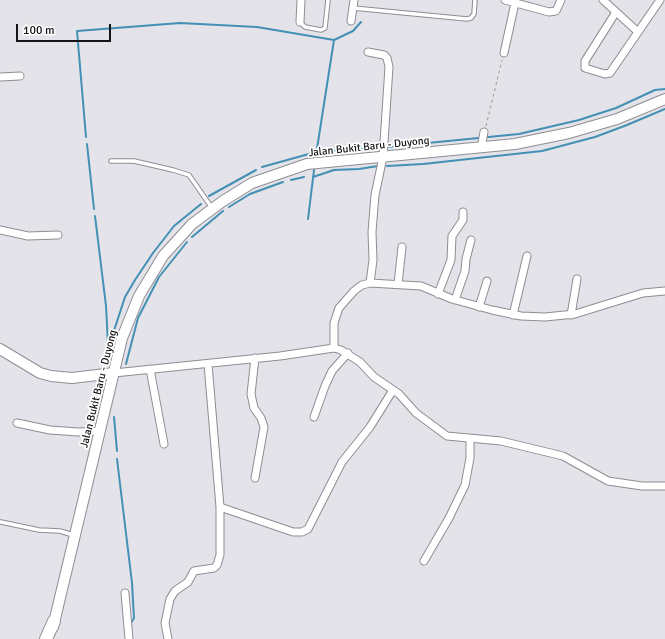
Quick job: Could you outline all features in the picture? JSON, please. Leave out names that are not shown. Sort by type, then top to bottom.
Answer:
[{"type":"main road","name":"Jalan Bukit Baru - Duyong","points":[[54,621],[122,338],[143,290],[163,256],[192,224],[252,184],[307,164],[383,157],[482,144],[515,144],[570,133],[617,119],[665,99]]},
{"type":"main road","points":[[0,349],[40,373],[51,376],[72,378],[114,373]]},
{"type":"main road","points":[[46,639],[54,621]]},
{"type":"main road","points":[[51,639],[54,621]]},
{"type":"street","points":[[300,22],[301,0]]},
{"type":"street","points":[[351,21],[354,0]]},
{"type":"street","points":[[505,0],[553,12],[558,7],[561,0]]},
{"type":"street","points":[[603,0],[638,32]]},
{"type":"street","points":[[616,12],[585,61],[585,68],[605,74],[610,73],[660,0]]},
{"type":"street","points":[[504,53],[515,3]]},
{"type":"street","points":[[368,52],[384,55],[388,62],[383,157],[375,195],[372,232],[373,260],[370,283]]},
{"type":"street","points":[[0,77],[20,76]]},
{"type":"street","points":[[482,144],[484,132]]},
{"type":"street","points":[[438,294],[451,260],[452,236],[463,220],[463,212]]},
{"type":"street","points":[[0,230],[28,236],[58,235]]},
{"type":"street","points":[[455,300],[465,271],[466,259],[471,240]]},
{"type":"street","points":[[398,284],[402,247]]},
{"type":"street","points":[[513,315],[527,256]]},
{"type":"street","points":[[571,315],[577,279]]},
{"type":"street","points":[[479,307],[487,281]]},
{"type":"street","points":[[334,348],[334,323],[339,308],[354,291],[362,285],[370,283],[421,286],[438,294],[479,307],[513,315],[545,318],[571,315],[643,293],[665,291]]},
{"type":"street","points":[[114,373],[208,364],[334,348],[348,353],[360,362],[374,377],[407,402],[416,413],[447,436],[501,441],[563,456],[608,481],[642,486],[665,486]]},
{"type":"street","points":[[314,417],[332,371],[348,353]]},
{"type":"street","points":[[255,358],[252,394],[254,408],[261,418],[264,427],[255,478]]},
{"type":"street","points":[[168,639],[165,623],[170,599],[175,591],[188,582],[194,572],[214,568],[219,560],[220,506],[208,364]]},
{"type":"street","points":[[150,369],[164,444]]},
{"type":"street","points":[[220,506],[293,532],[302,532],[308,529],[342,462],[370,427],[393,390]]},
{"type":"street","points":[[17,423],[50,430],[78,432],[100,431]]},
{"type":"street","points":[[424,561],[449,518],[465,485],[470,458],[470,439]]},
{"type":"street","points":[[125,593],[129,639]]},
{"type":"lane","points":[[300,22],[305,27],[321,30],[325,28],[328,0]]},
{"type":"lane","points":[[353,8],[468,19],[472,18],[474,14],[475,0]]},
{"type":"lane","points":[[111,161],[134,161],[173,170],[189,176],[213,209]]},
{"type":"lane","points":[[1,522],[39,530],[60,530],[74,536]]},
{"type":"path","points":[[484,132],[504,53]]},
{"type":"waterway","points":[[334,40],[353,31],[361,22]]},
{"type":"waterway","points":[[86,137],[77,31],[180,23],[257,27],[334,40],[316,155]]},
{"type":"waterway","points":[[387,147],[519,134],[579,120],[616,108],[655,90],[665,89]]},
{"type":"waterway","points":[[387,166],[423,164],[542,151],[595,137],[665,109]]},
{"type":"waterway","points":[[87,144],[94,209]]},
{"type":"waterway","points":[[317,149],[330,151],[381,147]]},
{"type":"waterway","points":[[262,167],[316,152]]},
{"type":"waterway","points":[[313,177],[334,170],[359,169],[378,166]]},
{"type":"waterway","points":[[209,196],[256,170]]},
{"type":"waterway","points":[[308,219],[314,170]]},
{"type":"waterway","points":[[291,180],[304,177]]},
{"type":"waterway","points":[[229,207],[250,194],[283,182]]},
{"type":"waterway","points":[[108,349],[125,297],[135,280],[153,253],[174,226],[201,204]]},
{"type":"waterway","points":[[192,237],[223,211]]},
{"type":"waterway","points":[[95,216],[106,306],[109,363]]},
{"type":"waterway","points":[[126,364],[138,318],[159,277],[187,242]]},
{"type":"waterway","points":[[114,417],[117,451]]},
{"type":"waterway","points":[[117,459],[132,583],[134,618],[131,623],[131,628]]}]
